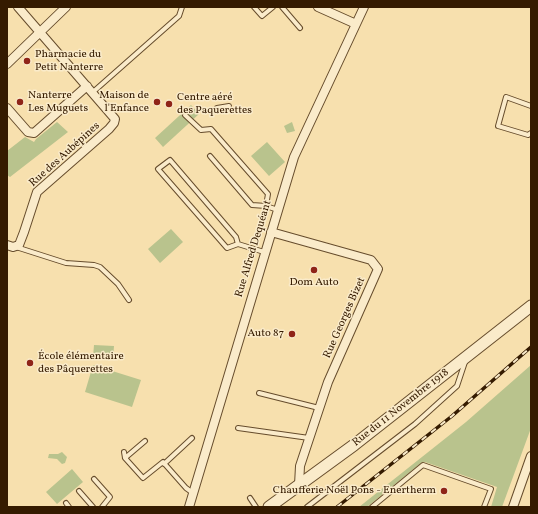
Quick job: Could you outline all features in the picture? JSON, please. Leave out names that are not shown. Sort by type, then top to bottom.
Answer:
[{"type":"street","points":[[7,64],[66,7]]},
{"type":"street","points":[[318,7],[356,24]]},
{"type":"street","name":"Rue Alfred Dequéant","points":[[189,507],[264,252],[294,157],[364,7]]},
{"type":"street","name":"Rue des Aubépines","points":[[16,246],[24,232],[37,192],[114,123],[112,114],[20,8]]},
{"type":"street","points":[[7,108],[28,132],[34,133],[90,89]]},
{"type":"street","name":"Rue Georges Bizet","points":[[271,232],[371,260],[378,269],[328,382],[300,466],[299,485]]},
{"type":"street","points":[[7,245],[16,246]]},
{"type":"street","name":"Rue du 11 Novembre 1918","points":[[269,507],[354,446],[531,306]]},
{"type":"street","points":[[513,507],[531,456]]},
{"type":"lane","points":[[90,89],[179,16],[182,7]]},
{"type":"lane","points":[[254,7],[262,16],[273,7]]},
{"type":"lane","points":[[282,7],[300,28]]},
{"type":"lane","points":[[531,106],[506,97],[498,126],[528,135],[531,133]]},
{"type":"lane","points":[[217,108],[229,106]]},
{"type":"lane","points":[[185,115],[201,130],[211,129],[268,194],[266,206]]},
{"type":"lane","points":[[210,156],[252,205],[266,206],[278,210]]},
{"type":"lane","points":[[238,244],[236,237],[170,160],[158,169],[227,248],[238,244],[264,252]]},
{"type":"lane","points":[[16,246],[66,263],[94,265],[100,267],[118,284],[129,300]]},
{"type":"lane","points":[[307,507],[415,424],[457,386],[466,358]]},
{"type":"lane","points":[[259,393],[319,408]]},
{"type":"lane","points":[[238,428],[309,438]]},
{"type":"lane","points":[[124,452],[126,458],[143,478],[163,462],[164,464],[192,438]]},
{"type":"lane","points":[[126,458],[145,441]]},
{"type":"lane","points":[[164,464],[186,488],[193,492]]},
{"type":"lane","points":[[372,507],[423,465],[491,489],[484,507]]},
{"type":"lane","points":[[94,479],[110,497],[102,507]]},
{"type":"lane","points":[[79,491],[93,507]]},
{"type":"lane","points":[[250,498],[256,507]]},
{"type":"green space","points":[[191,105],[199,114],[163,147],[155,138]]},
{"type":"green space","points":[[57,122],[68,132],[10,177],[7,175],[7,151],[25,137],[34,142]]},
{"type":"green space","points":[[292,122],[295,131],[287,133],[284,126]]},
{"type":"green space","points":[[267,142],[285,162],[269,176],[251,156]]},
{"type":"green space","points":[[171,229],[183,242],[160,263],[148,249]]},
{"type":"green space","points":[[94,345],[114,346],[113,358],[93,357]]},
{"type":"green space","points":[[93,365],[141,380],[132,407],[85,392]]},
{"type":"green space","points":[[531,365],[531,428],[502,507],[491,507],[497,487],[425,462],[421,463],[367,507],[359,507],[466,422]]},
{"type":"green space","points":[[62,452],[67,457],[65,463],[62,464],[57,459],[48,458],[49,454],[58,454]]},
{"type":"green space","points":[[72,469],[83,482],[57,504],[46,492]]},
{"type":"railway","points":[[337,507],[452,416],[531,347]]},
{"type":"place","name":"Pharmacie du Petit Nanterre","points":[[27,61]]},
{"type":"place","name":"Nanterre Les Muguets","points":[[20,102]]},
{"type":"place","name":"Maison de l'Enfance","points":[[157,102]]},
{"type":"place","name":"Centre aéré des Paquerettes","points":[[169,104]]},
{"type":"place","name":"Dom Auto","points":[[314,270]]},
{"type":"place","name":"Auto 87","points":[[292,334]]},
{"type":"place","name":"École élémentaire des Pâquerettes","points":[[30,363]]},
{"type":"place","name":"Chaufferie Noël Pons - Enertherm","points":[[444,491]]}]
